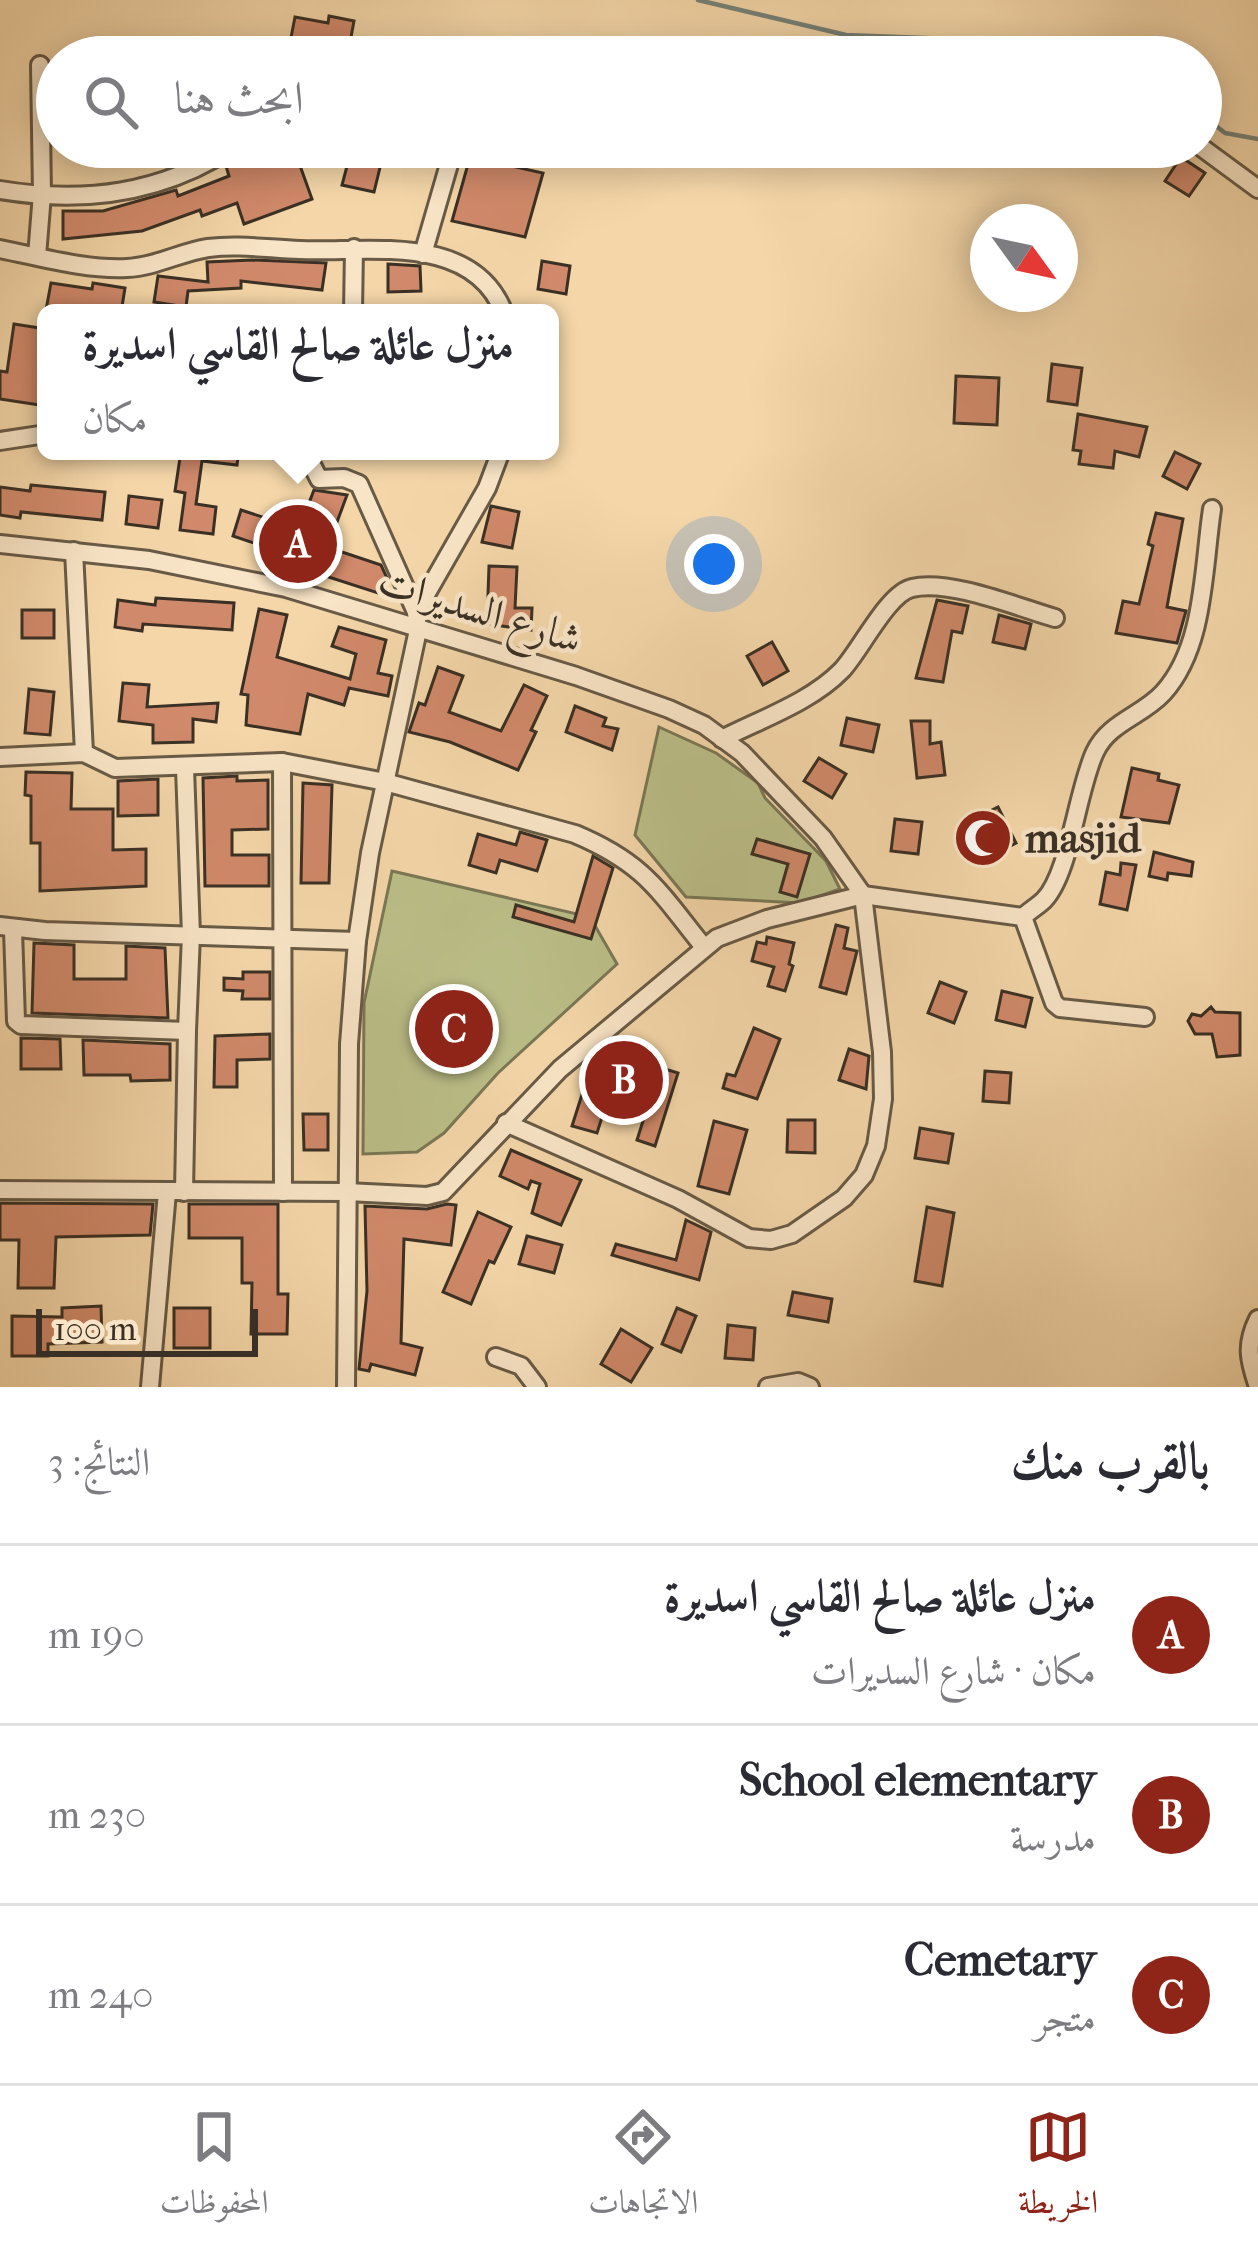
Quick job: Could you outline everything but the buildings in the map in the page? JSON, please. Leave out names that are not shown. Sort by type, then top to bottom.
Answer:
[{"type":"street","points":[[1222,162],[1258,189]]},
{"type":"street","points":[[38,256],[42,168]]},
{"type":"street","points":[[0,190],[42,194],[146,190],[197,168]]},
{"type":"street","points":[[423,254],[448,168]]},
{"type":"street","points":[[0,249],[126,268],[204,248],[354,248],[423,254],[450,260],[477,274],[500,304]]},
{"type":"street","points":[[353,304],[354,248]]},
{"type":"street","points":[[0,441],[37,435]]},
{"type":"street","points":[[309,460],[319,479],[344,478],[359,484],[417,621]]},
{"type":"street","points":[[346,1387],[349,1044],[357,940],[417,621],[498,460]]},
{"type":"street","points":[[0,1190],[427,1196],[443,1192],[560,1069],[703,946],[767,919],[863,895],[1023,917],[1047,898],[1058,874],[1095,750],[1109,732],[1159,698],[1190,650],[1212,509]]},
{"type":"street","name":"شارع السديرات","points":[[0,544],[149,560],[269,584],[417,621],[669,709],[722,739],[778,787],[823,838],[863,895]]},
{"type":"street","points":[[74,551],[84,753]]},
{"type":"street","points":[[722,739],[824,687],[863,646],[899,594],[910,588],[939,586],[1055,618]]},
{"type":"street","points":[[0,757],[84,753],[115,768],[282,762],[386,782],[575,834],[605,847],[646,875],[703,946]]},
{"type":"street","points":[[282,762],[283,1192]]},
{"type":"street","points":[[150,1387],[176,1192],[187,1031],[191,935],[185,768]]},
{"type":"street","points":[[506,1124],[678,1199],[749,1238],[771,1240],[792,1234],[844,1198],[864,1175],[879,1134],[882,1052],[863,895]]},
{"type":"street","points":[[1023,917],[1054,1003],[1060,1008],[1144,1017]]},
{"type":"street","points":[[187,1031],[21,1025],[16,1021],[6,927],[357,940]]},
{"type":"street","points":[[1258,1319],[1247,1357],[1258,1387]]},
{"type":"street","points":[[496,1357],[521,1366],[537,1387]]},
{"type":"street","points":[[768,1387],[798,1382],[809,1387]]},
{"type":"green space","points":[[659,727],[716,753],[758,783],[765,798],[826,861],[840,889],[800,903],[686,897],[635,835]]},
{"type":"green space","points":[[392,871],[590,917],[617,964],[498,1073],[444,1133],[417,1152],[363,1154],[364,1003]]},
{"type":"waterway","points":[[698,0],[846,35],[873,36]]},
{"type":"waterway","points":[[1222,131],[1258,139]]},
{"type":"place","name":"منزل عائلة صالح القاسي اسديرة","points":[[298,544]]},
{"type":"place","name":"masjid","points":[[983,838]]},
{"type":"place","name":"Cemetary","points":[[454,1029]]},
{"type":"place","name":"School elementary","points":[[624,1080]]}]
